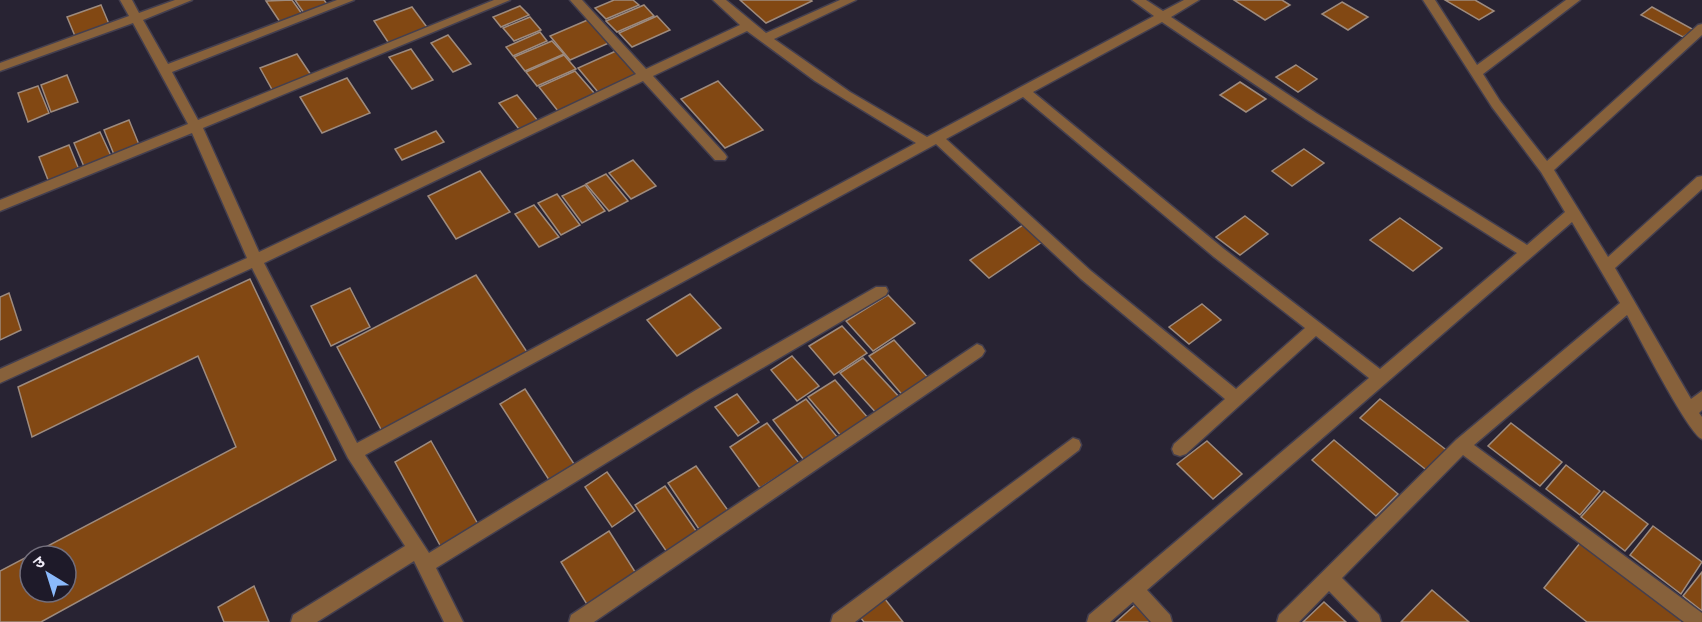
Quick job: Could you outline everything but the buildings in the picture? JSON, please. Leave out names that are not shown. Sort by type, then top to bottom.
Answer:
[{"type":"street","points":[[126,0],[196,127],[256,260],[354,453],[421,558],[454,622]]},
{"type":"street","points":[[0,67],[186,0]]},
{"type":"street","points":[[165,70],[348,0]]},
{"type":"street","points":[[0,206],[504,0]]},
{"type":"street","points":[[576,0],[720,157]]},
{"type":"street","points":[[719,0],[747,26],[838,91],[933,142],[1086,275],[1236,399]]},
{"type":"street","points":[[764,39],[850,0]]},
{"type":"street","points":[[1138,0],[1311,116],[1527,252]]},
{"type":"street","points":[[354,453],[774,223],[933,142],[1193,0]]},
{"type":"street","points":[[1429,0],[1475,73],[1546,169],[1607,267],[1702,432]]},
{"type":"street","points":[[1475,73],[1574,0]]},
{"type":"street","points":[[0,376],[256,260],[747,26]]},
{"type":"street","points":[[1546,169],[1702,28]]},
{"type":"street","points":[[1024,92],[1219,253],[1381,378]]},
{"type":"street","points":[[1607,267],[1702,181]]},
{"type":"street","points":[[1096,622],[1572,214]]},
{"type":"street","points":[[300,622],[421,558],[881,291]]},
{"type":"street","points":[[1286,622],[1462,446],[1628,304]]},
{"type":"street","points":[[1180,449],[1316,327]]},
{"type":"street","points":[[578,622],[977,351]]},
{"type":"street","points":[[1689,413],[1702,398]]},
{"type":"street","points":[[840,622],[1073,445]]},
{"type":"street","points":[[1462,446],[1699,622]]},
{"type":"street","points":[[1329,578],[1372,622]]},
{"type":"street","points":[[1134,590],[1162,622]]}]
